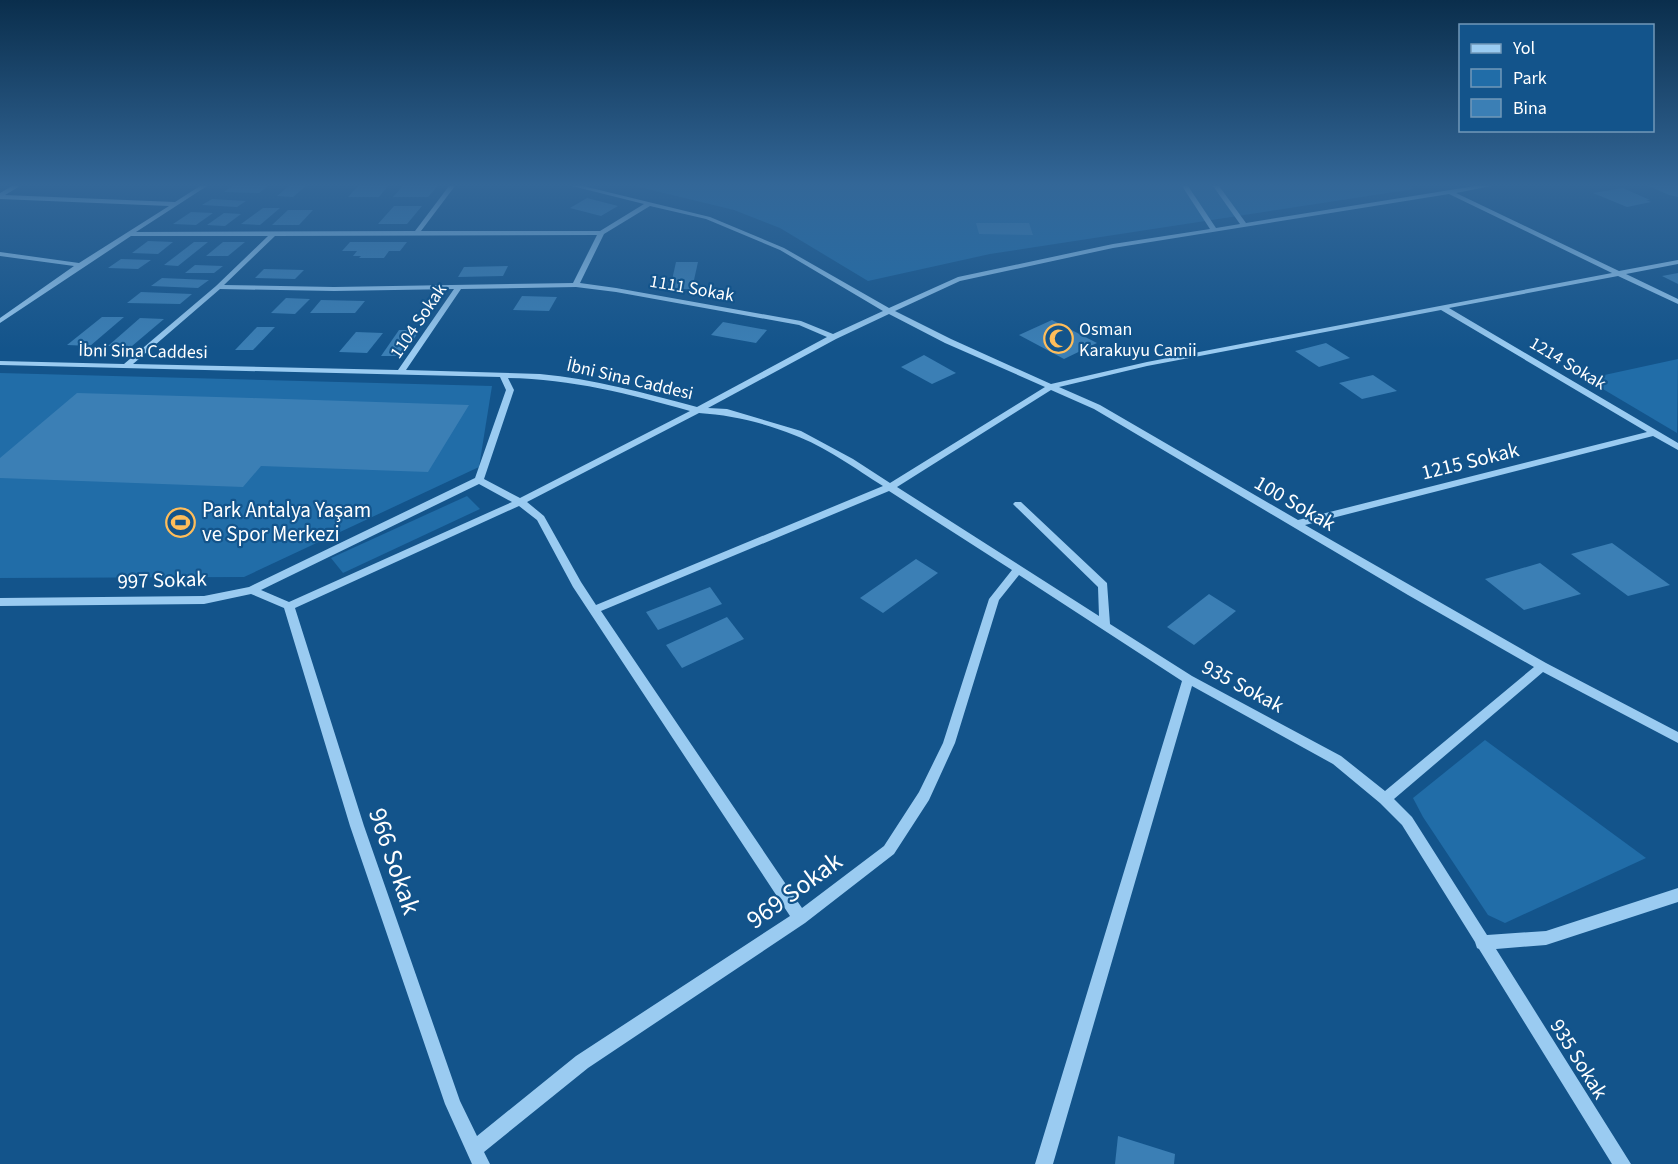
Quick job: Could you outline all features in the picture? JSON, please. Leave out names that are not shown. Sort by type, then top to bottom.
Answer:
[{"type":"street","points":[[0,321],[122,240]]},
{"type":"street","points":[[127,366],[218,287],[266,240]]},
{"type":"street","points":[[576,285],[597,240]]},
{"type":"street","points":[[761,240],[782,249],[889,311]]},
{"type":"street","name":"İbni Sina Caddesi","points":[[0,363],[571,378],[698,410],[833,337],[958,279],[1149,240]]},
{"type":"street","points":[[1550,240],[1678,302]]},
{"type":"street","points":[[0,254],[80,266]]},
{"type":"street","points":[[594,610],[890,487],[1052,386],[1147,364],[1616,272],[1678,262]]},
{"type":"street","name":"1111 Sokak","points":[[218,287],[334,289],[576,285],[801,323],[833,337]]},
{"type":"street","name":"1104 Sokak","points":[[401,372],[459,287]]},
{"type":"street","name":"1214 Sokak","points":[[1442,307],[1678,447]]},
{"type":"street","name":"100 Sokak","points":[[889,311],[1096,407],[1542,666],[1678,738]]},
{"type":"street","points":[[503,375],[510,390],[479,480],[520,502],[541,518],[577,584],[800,918]]},
{"type":"street","points":[[252,590],[289,606],[520,502],[698,410]]},
{"type":"street","name":"935 Sokak","points":[[698,410],[727,412],[798,433],[849,461],[1188,679],[1337,760],[1385,799],[1407,821],[1622,1164]]},
{"type":"street","name":"1215 Sokak","points":[[1296,524],[1653,433]]},
{"type":"street","name":"997 Sokak","points":[[2,603],[204,600],[252,590],[479,480]]},
{"type":"street","points":[[1018,504],[1103,586],[1105,626]]},
{"type":"street","name":"969 Sokak","points":[[475,1148],[582,1062],[800,918],[889,850],[924,796],[949,743],[994,599],[1017,571]]},
{"type":"street","name":"966 Sokak","points":[[289,606],[361,837],[453,1104],[481,1164]]},
{"type":"street","points":[[1385,799],[1542,666]]},
{"type":"street","points":[[1044,1164],[1188,679]]},
{"type":"street","points":[[1482,943],[1546,938],[1678,895]]},
{"type":"green space","points":[[800,240],[1079,240],[990,254],[868,281]]},
{"type":"green space","points":[[1678,359],[1677,433],[1586,379]]},
{"type":"green space","name":"Park Antalya Yaşam ve Spor Merkezi","points":[[0,373],[492,386],[479,467],[244,577],[0,578]]},
{"type":"green space","points":[[467,496],[480,509],[343,573],[331,558]]},
{"type":"green space","points":[[1485,740],[1646,858],[1505,923],[1488,915],[1423,817],[1413,798]]},
{"type":"building","points":[[148,241],[173,242],[158,254],[132,253]]},
{"type":"building","points":[[194,242],[208,242],[178,266],[164,265]]},
{"type":"building","points":[[223,242],[245,242],[228,256],[206,256]]},
{"type":"building","points":[[350,242],[407,242],[400,251],[389,251],[384,258],[359,258],[361,256],[353,256],[357,251],[342,251]]},
{"type":"building","points":[[121,259],[151,260],[138,269],[108,268]]},
{"type":"building","points":[[676,262],[698,262],[692,289],[670,289]]},
{"type":"building","points":[[195,265],[223,266],[214,273],[185,273]]},
{"type":"building","points":[[508,266],[503,276],[458,277],[464,267]]},
{"type":"building","points":[[264,269],[304,270],[295,279],[255,278]]},
{"type":"building","points":[[1678,273],[1678,284],[1662,276]]},
{"type":"building","points":[[162,278],[209,280],[198,288],[151,286]]},
{"type":"building","points":[[141,292],[192,294],[180,304],[127,303]]},
{"type":"building","points":[[522,296],[557,297],[549,311],[513,310]]},
{"type":"building","points":[[286,298],[310,299],[295,314],[271,313]]},
{"type":"building","points":[[321,300],[365,301],[355,313],[310,313]]},
{"type":"building","points":[[102,317],[124,317],[90,346],[67,345]]},
{"type":"building","points":[[140,318],[164,319],[132,346],[108,346]]},
{"type":"building","name":"Osman Karakuyu Camii","points":[[1052,320],[1097,343],[1064,359],[1019,335]]},
{"type":"building","points":[[723,322],[767,330],[756,343],[711,335]]},
{"type":"building","points":[[257,327],[275,327],[253,350],[235,350]]},
{"type":"building","points":[[399,330],[420,330],[402,356],[381,356]]},
{"type":"building","points":[[356,332],[383,333],[367,353],[339,352]]},
{"type":"building","points":[[1326,343],[1350,358],[1319,367],[1295,351]]},
{"type":"building","points":[[924,355],[956,373],[932,384],[901,367]]},
{"type":"building","points":[[1373,375],[1397,391],[1362,399],[1339,383]]},
{"type":"building","points":[[77,393],[469,405],[428,472],[261,466],[243,487],[0,478],[0,458]]},
{"type":"building","points":[[1612,543],[1670,585],[1628,596],[1571,554]]},
{"type":"building","points":[[916,559],[938,573],[883,613],[860,598]]},
{"type":"building","points":[[1540,563],[1581,594],[1524,610],[1485,579]]},
{"type":"building","points":[[710,587],[722,604],[658,630],[646,612]]},
{"type":"building","points":[[1209,594],[1236,611],[1194,645],[1167,627]]},
{"type":"building","points":[[727,617],[744,639],[682,668],[666,645]]},
{"type":"building","points":[[1118,1136],[1175,1154],[1174,1164],[1115,1164]]},
{"type":"place","name":"Osman Karakuyu Camii","points":[[1058,339]]},
{"type":"place","name":"Park Antalya Yaşam ve Spor Merkezi","points":[[181,522]]}]
